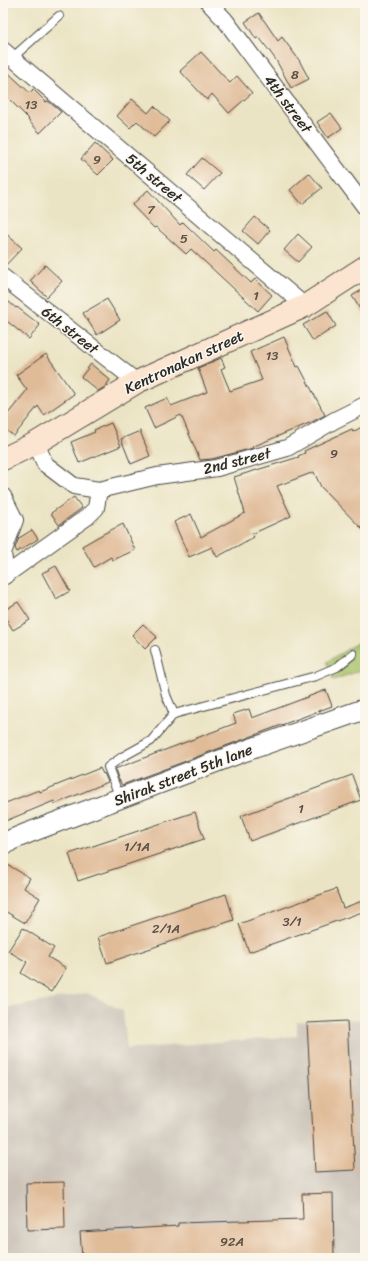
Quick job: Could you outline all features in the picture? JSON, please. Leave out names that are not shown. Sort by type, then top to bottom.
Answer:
[{"type":"main road","name":"Kentronakan street","points":[[3,459],[36,443],[137,382],[305,306],[365,267]]},
{"type":"street","name":"4th street","points":[[209,3],[225,20],[365,207]]},
{"type":"street","name":"5th street","points":[[8,54],[305,306]]},
{"type":"street","name":"6th street","points":[[3,277],[137,382]]},
{"type":"street","name":"2nd street","points":[[36,443],[45,464],[74,486],[99,490],[157,476],[217,468],[287,448],[335,420],[365,405]]},
{"type":"street","points":[[5,576],[87,517],[96,508],[99,490]]},
{"type":"street","points":[[3,496],[15,520],[3,553],[5,576]]},
{"type":"street","name":"Shirak street 5th lane","points":[[3,846],[11,840],[28,833],[245,751],[365,708]]},
{"type":"lane","points":[[8,54],[59,16]]},
{"type":"lane","points":[[155,650],[166,695],[174,714]]},
{"type":"lane","points":[[120,799],[108,767],[122,757],[151,741],[174,714],[316,676],[337,667],[353,654]]},
{"type":"shaded area","points":[[87,993],[123,1011],[127,1049],[297,1036],[297,1022],[365,1019],[365,1258],[3,1258],[3,1009]]},
{"type":"green space","points":[[365,638],[365,669],[333,680],[327,662]]},
{"type":"building","points":[[259,13],[278,41],[282,37],[299,60],[309,79],[291,88],[276,60],[259,37],[256,39],[245,22]]},
{"type":"building","points":[[201,52],[230,83],[237,76],[252,93],[229,113],[212,94],[207,100],[180,71]]},
{"type":"building","points":[[3,68],[30,93],[33,89],[46,102],[48,101],[61,112],[40,133],[28,120],[29,119],[3,93]]},
{"type":"building","points":[[132,99],[148,113],[154,106],[170,121],[154,137],[137,121],[130,128],[117,116]]},
{"type":"building","points":[[331,113],[342,128],[328,138],[317,122]]},
{"type":"building","points":[[95,143],[113,160],[98,175],[81,159]]},
{"type":"building","points":[[202,158],[220,173],[204,190],[187,175]]},
{"type":"building","points":[[309,173],[322,188],[302,204],[290,190]]},
{"type":"building","points":[[148,190],[180,225],[183,222],[214,252],[216,250],[251,283],[255,279],[272,295],[258,311],[191,249],[186,254],[156,227],[154,228],[132,205]]},
{"type":"building","points":[[255,217],[270,230],[258,244],[243,231]]},
{"type":"building","points":[[3,231],[22,248],[3,268]]},
{"type":"building","points":[[298,234],[312,247],[298,262],[284,250]]},
{"type":"building","points":[[45,265],[62,281],[47,297],[30,281]]},
{"type":"building","points":[[365,288],[365,317],[352,296]]},
{"type":"building","points":[[3,297],[40,325],[29,339],[3,318]]},
{"type":"building","points":[[107,299],[120,320],[97,335],[83,313]]},
{"type":"building","points":[[327,311],[336,326],[313,341],[303,325]]},
{"type":"building","points":[[284,337],[297,367],[299,366],[325,415],[252,447],[253,448],[212,459],[200,460],[181,415],[154,428],[145,408],[167,398],[171,406],[207,392],[198,368],[221,358],[225,367],[221,369],[230,391],[262,380],[250,352]]},
{"type":"building","points":[[46,354],[74,394],[44,415],[38,406],[14,436],[3,428],[3,420],[27,390],[16,375]]},
{"type":"building","points":[[91,364],[110,380],[105,387],[98,391],[81,377]]},
{"type":"building","points":[[111,423],[121,446],[79,463],[71,442],[95,432],[94,430]]},
{"type":"building","points":[[365,425],[365,532],[321,487],[314,472],[277,486],[291,516],[252,534],[254,537],[217,557],[212,547],[189,557],[174,522],[191,514],[201,537],[245,513],[234,477],[299,457],[298,456],[305,453],[304,451],[352,429],[353,432]]},
{"type":"building","points":[[140,431],[150,456],[131,464],[121,439]]},
{"type":"building","points":[[74,497],[82,508],[59,525],[51,513]]},
{"type":"building","points":[[123,524],[135,550],[113,560],[111,557],[94,567],[82,546]]},
{"type":"building","points":[[32,530],[38,539],[17,552],[15,548],[19,538]]},
{"type":"building","points":[[56,566],[70,591],[56,599],[42,573]]},
{"type":"building","points":[[18,602],[30,620],[13,630],[3,614],[3,611]]},
{"type":"building","points":[[143,624],[157,637],[145,649],[132,635]]},
{"type":"building","points":[[326,690],[332,706],[122,785],[118,778],[115,769],[236,723],[233,714],[249,709],[252,718]]},
{"type":"building","points":[[100,768],[108,782],[55,804],[54,801],[3,822],[3,804],[39,790],[40,792]]},
{"type":"building","points":[[352,775],[361,800],[250,841],[241,816]]},
{"type":"building","points":[[195,812],[204,839],[78,881],[69,854]]},
{"type":"building","points":[[3,862],[30,878],[24,888],[40,898],[25,923],[3,910]]},
{"type":"building","points":[[336,889],[343,908],[365,900],[365,911],[249,952],[239,924]]},
{"type":"building","points":[[226,894],[234,920],[107,963],[98,937]]},
{"type":"building","points":[[23,928],[54,948],[48,957],[66,968],[51,992],[21,973],[27,962],[8,951]]},
{"type":"building","points":[[347,1021],[355,1170],[315,1172],[307,1023]]},
{"type":"building","points":[[64,1182],[65,1229],[27,1230],[26,1183]]},
{"type":"building","points":[[333,1193],[334,1258],[82,1258],[80,1232],[178,1226],[178,1223],[303,1219],[302,1194]]}]
